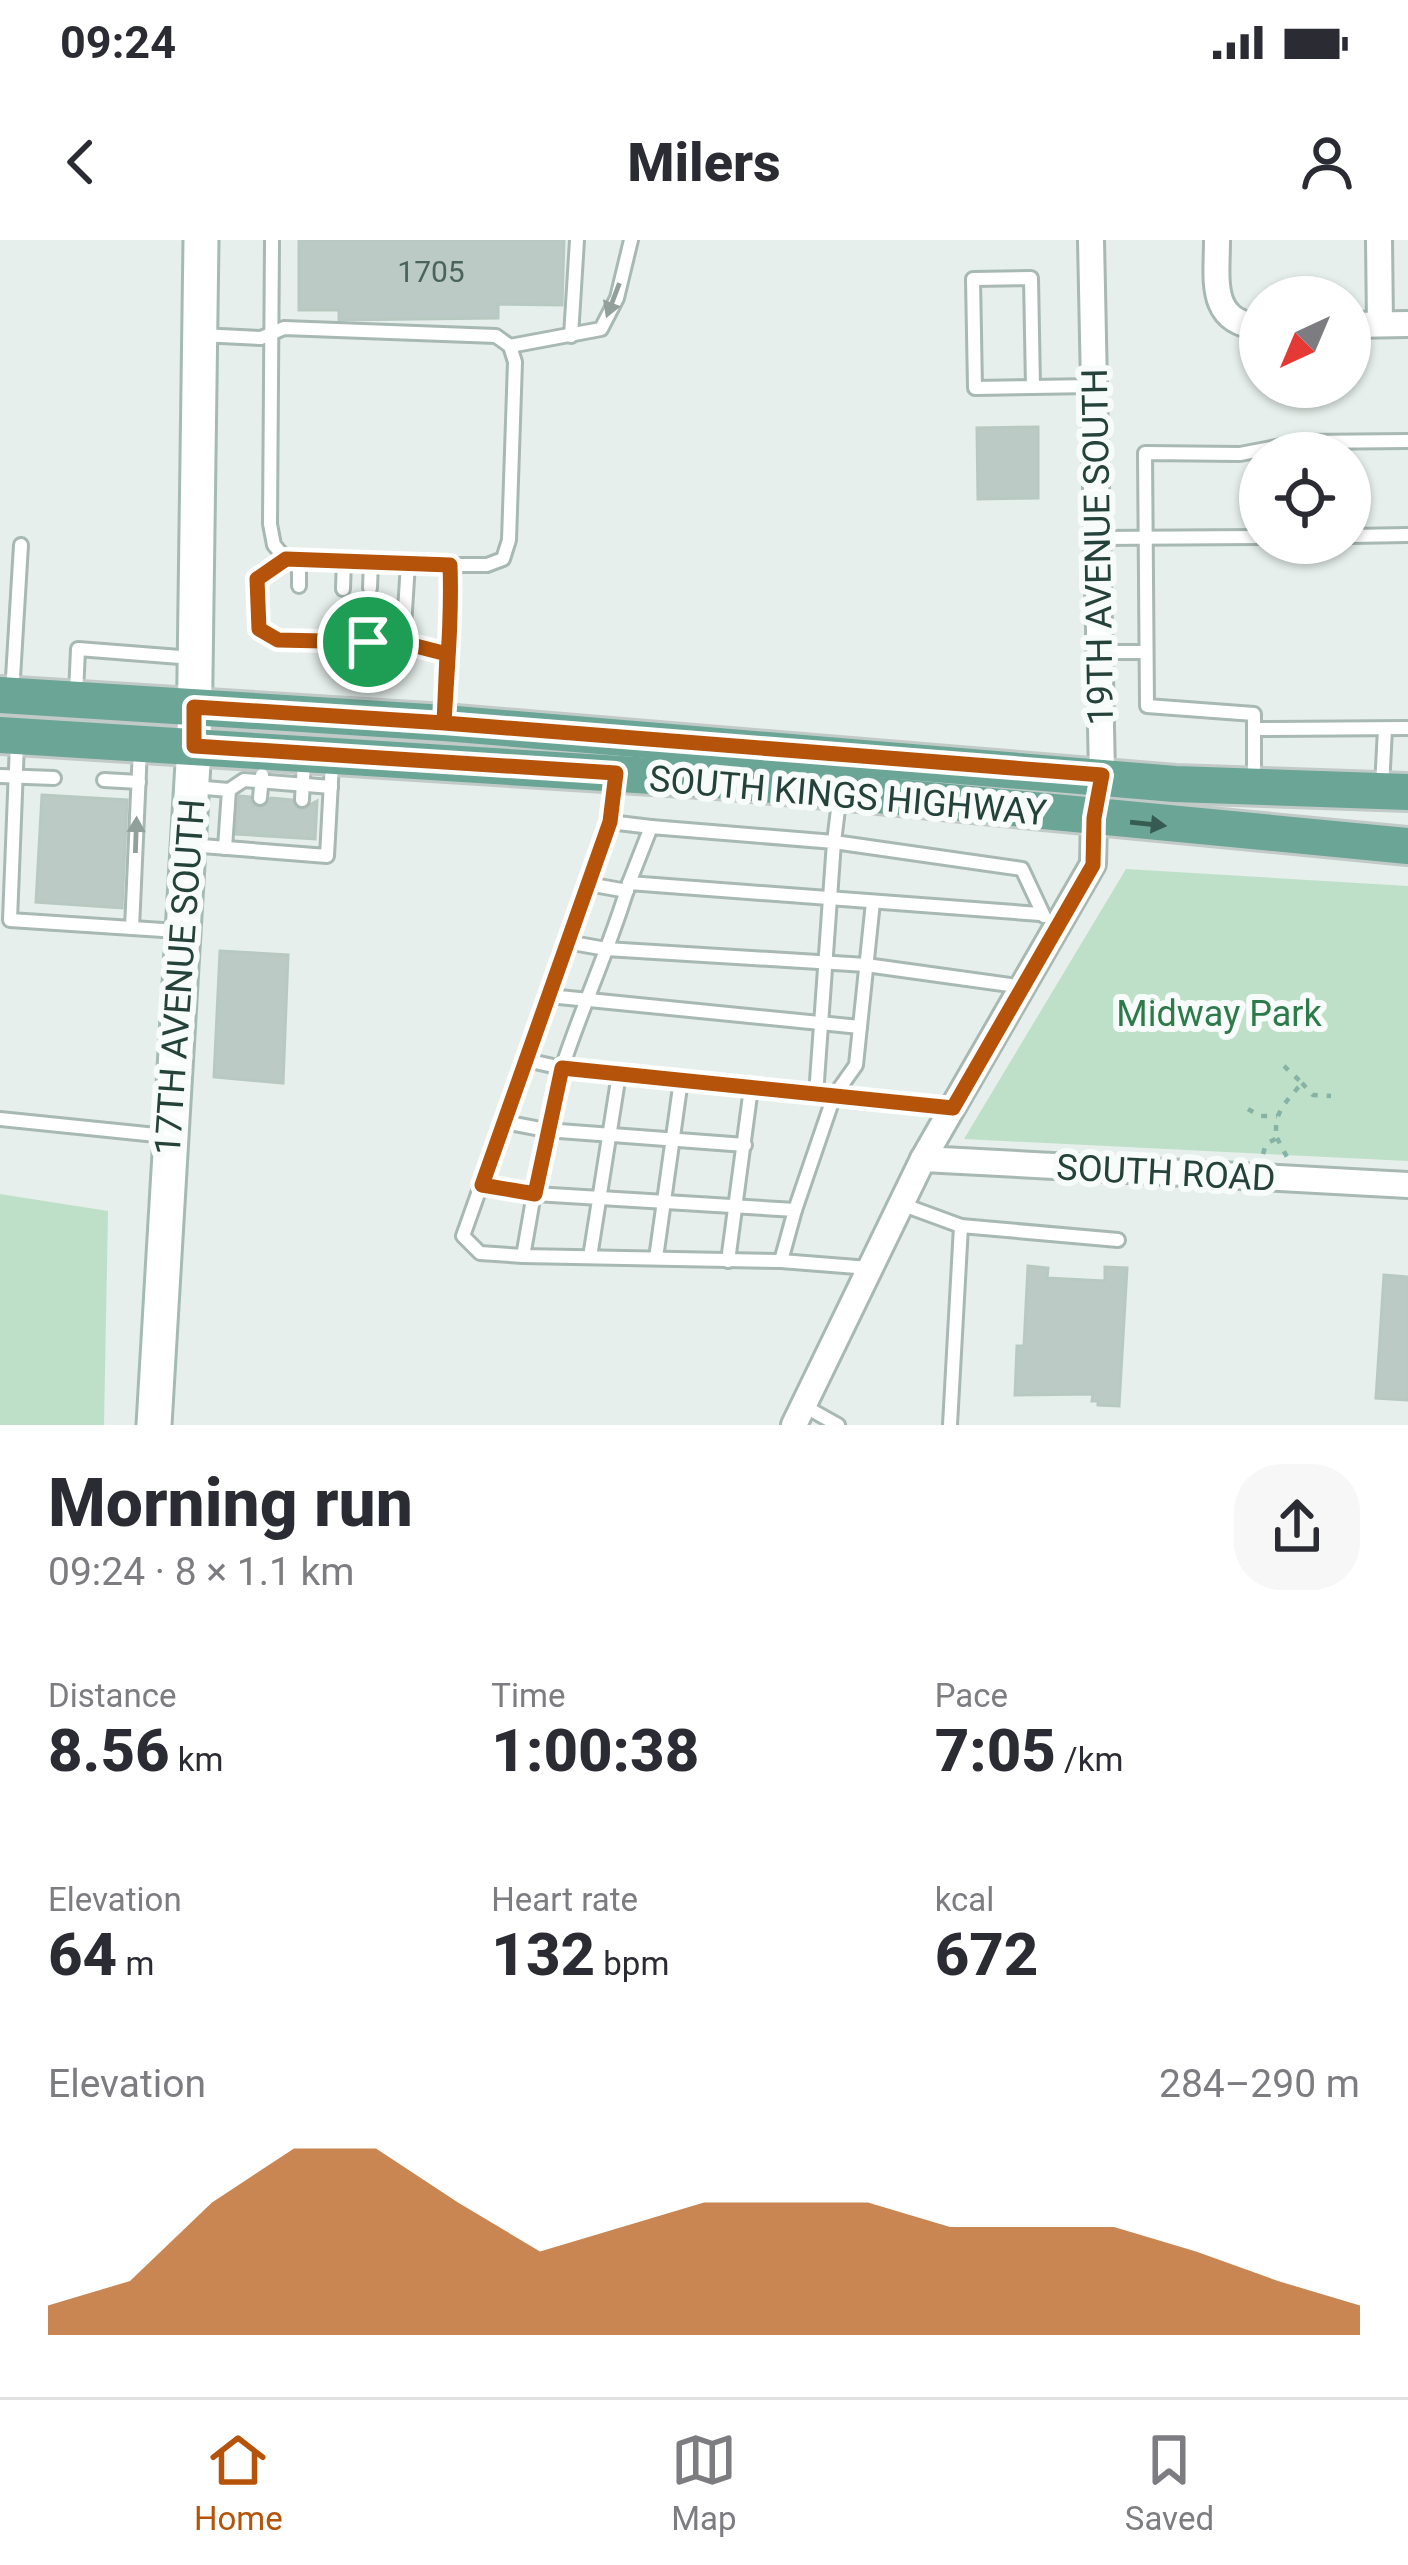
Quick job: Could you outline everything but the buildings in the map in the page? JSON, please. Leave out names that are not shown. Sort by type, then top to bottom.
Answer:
[{"type":"main road","name":"SOUTH KINGS HIGHWAY","points":[[6,679],[75,700],[444,723],[1175,784],[1395,791]]},
{"type":"main road","name":"SOUTH KINGS HIGHWAY","points":[[9,735],[194,746],[262,766],[616,773],[1408,846]]},
{"type":"street","name":"17TH AVENUE SOUTH","points":[[154,1425],[194,746],[201,240]]},
{"type":"street","name":"19TH AVENUE SOUTH","points":[[798,1415],[923,1160],[1024,987],[1050,920],[1093,865],[1094,818],[1102,775],[1091,240]]},
{"type":"street","points":[[1217,240],[1222,307],[1239,322]]},
{"type":"street","points":[[1379,240],[1380,324]]},
{"type":"street","points":[[1371,324],[1408,324]]},
{"type":"street","name":"SOUTH ROAD","points":[[923,1160],[1408,1185]]},
{"type":"lane","points":[[272,240],[270,524],[274,545],[293,559],[299,586]]},
{"type":"lane","points":[[572,336],[577,240]]},
{"type":"lane","points":[[510,346],[602,328],[616,298],[631,240]]},
{"type":"lane","points":[[1033,386],[1031,278],[973,279],[975,388],[1094,386]]},
{"type":"lane","points":[[200,335],[261,338],[284,328],[496,336],[510,346],[515,362],[508,540],[503,559],[487,565],[293,559],[257,579],[259,629],[278,640],[404,643],[447,654]]},
{"type":"lane","points":[[1253,787],[1253,714],[1147,706],[1145,453],[1240,454],[1303,442],[1408,441]]},
{"type":"lane","points":[[1371,536],[1408,535]]},
{"type":"lane","points":[[1097,538],[1239,537]]},
{"type":"lane","points":[[6,679],[21,544]]},
{"type":"lane","points":[[343,589],[344,561]]},
{"type":"lane","points":[[370,588],[371,562]]},
{"type":"lane","points":[[404,643],[409,563]]},
{"type":"lane","points":[[444,723],[450,565]]},
{"type":"lane","points":[[299,624],[299,641]]},
{"type":"lane","points":[[368,624],[368,642]]},
{"type":"lane","points":[[341,642],[342,625]]},
{"type":"lane","points":[[75,700],[78,650],[194,658]]},
{"type":"lane","points":[[1099,652],[1146,652]]},
{"type":"lane","points":[[1385,728],[1395,791]]},
{"type":"lane","points":[[1254,729],[1408,728]]},
{"type":"lane","points":[[9,735],[15,777],[5,923],[181,932]]},
{"type":"lane","points":[[132,928],[140,742]]},
{"type":"lane","points":[[192,787],[229,790],[262,766]]},
{"type":"lane","points":[[260,797],[262,766]]},
{"type":"lane","points":[[302,800],[317,769]]},
{"type":"lane","points":[[188,845],[225,848],[258,843],[327,856],[317,769]]},
{"type":"lane","points":[[616,773],[610,822],[463,1236],[481,1253],[871,1268]]},
{"type":"lane","points":[[0,776],[54,778]]},
{"type":"lane","points":[[104,781],[139,782]]},
{"type":"lane","points":[[225,848],[229,790]]},
{"type":"lane","points":[[816,1095],[840,792]]},
{"type":"lane","points":[[610,822],[834,842],[1022,869],[1050,920]]},
{"type":"lane","points":[[524,1256],[562,1068],[651,827]]},
{"type":"lane","points":[[299,854],[300,838]]},
{"type":"lane","points":[[588,884],[873,902],[1050,920]]},
{"type":"lane","points":[[781,1261],[834,1096],[856,1065],[873,902]]},
{"type":"lane","points":[[567,942],[606,949],[866,965],[1024,987]]},
{"type":"lane","points":[[549,996],[860,1027]]},
{"type":"lane","points":[[526,1060],[562,1068],[953,1108]]},
{"type":"lane","points":[[590,1257],[619,1074]]},
{"type":"lane","points":[[656,1258],[681,1081]]},
{"type":"lane","points":[[728,1261],[751,1088]]},
{"type":"lane","points":[[0,1120],[168,1137]]},
{"type":"lane","points":[[504,1122],[546,1130],[745,1145]]},
{"type":"lane","points":[[482,1185],[535,1194],[794,1210]]},
{"type":"lane","points":[[902,1204],[961,1226],[1118,1240]]},
{"type":"lane","points":[[950,1425],[961,1226]]},
{"type":"lane","points":[[798,1415],[838,1425]]},
{"type":"path","points":[[1283,1065],[1313,1095],[1330,1096]]},
{"type":"path","points":[[1265,1178],[1263,1149],[1277,1138],[1274,1121],[1302,1083]]},
{"type":"path","points":[[1248,1109],[1260,1116],[1277,1116]]},
{"type":"green space","name":"Midway Park","points":[[1126,869],[1408,886],[1408,1161],[964,1139]]},
{"type":"green space","points":[[0,1194],[108,1211],[104,1425],[0,1425]]},
{"type":"route","points":[[368,642],[278,640],[259,629],[257,579],[286,559],[450,565],[451,584],[444,723],[1102,775],[1094,818],[1093,865],[953,1108],[562,1068],[535,1194],[482,1185],[610,822],[616,773],[194,746],[194,707],[444,723],[447,654],[404,643],[368,642]]}]
